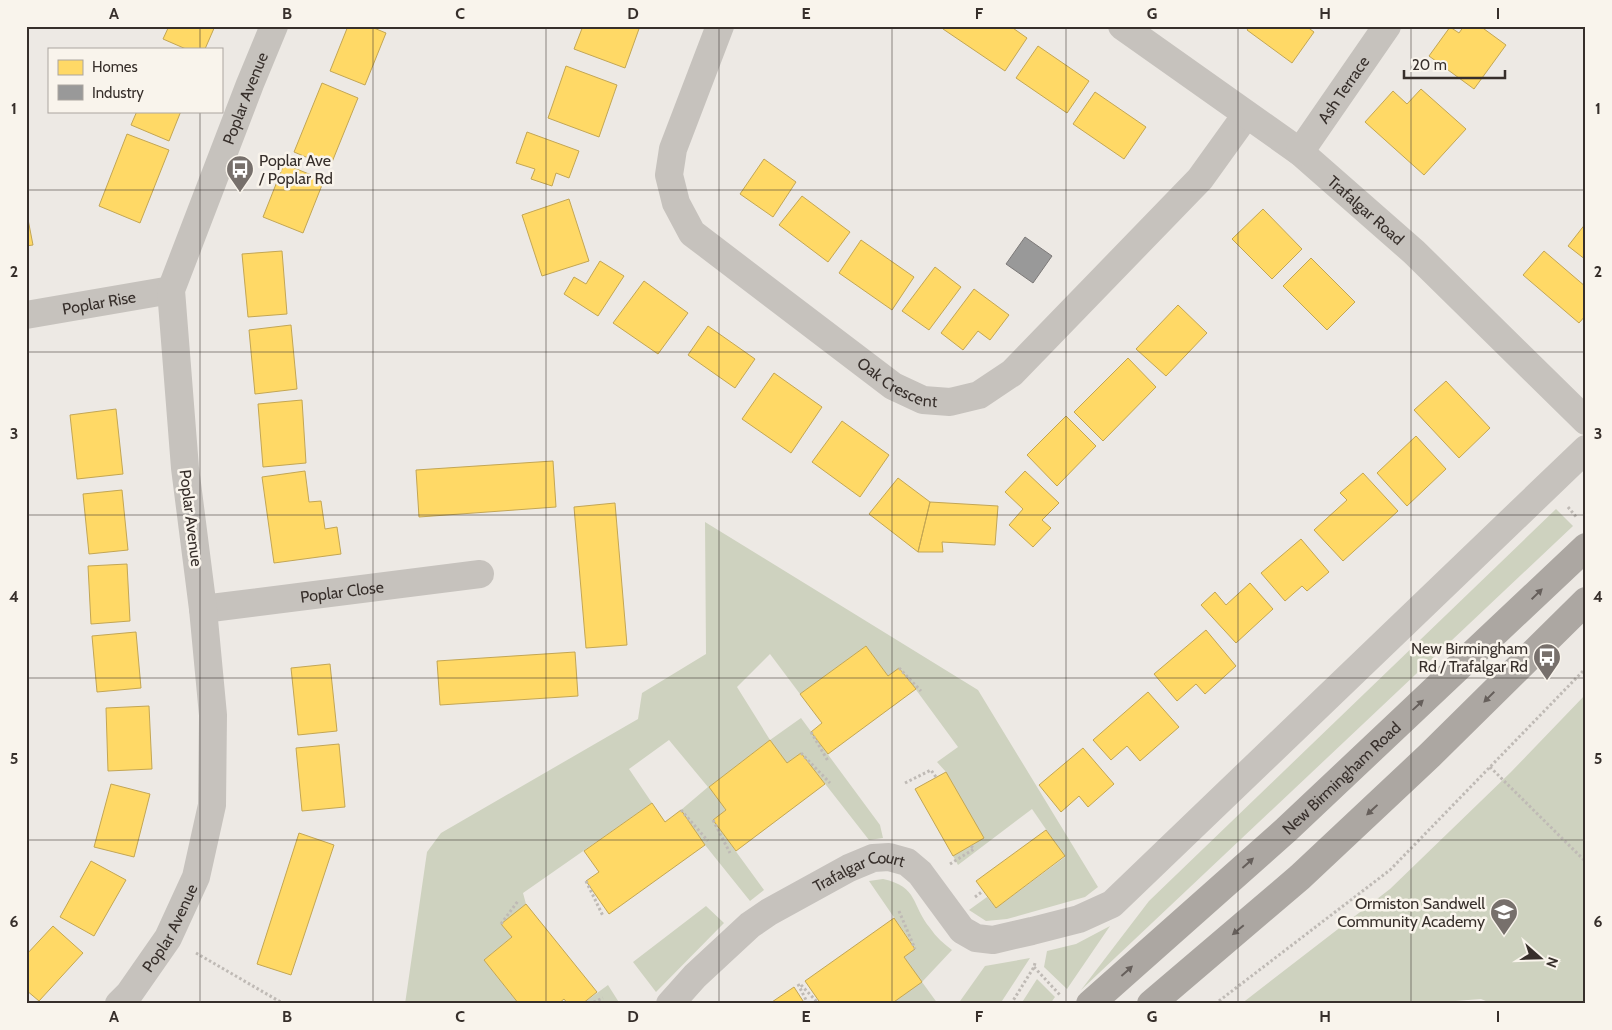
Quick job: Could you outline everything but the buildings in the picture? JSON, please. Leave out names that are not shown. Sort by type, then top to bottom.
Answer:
[{"type":"highway","name":"New Birmingham Road","points":[[1078,1002],[1286,830],[1583,534]]},
{"type":"highway","points":[[1151,1004],[1300,878],[1430,755],[1586,601]]},
{"type":"street","name":"Poplar Avenue","points":[[119,1004],[129,994],[168,938],[196,877],[212,805],[214,715],[203,610],[184,468],[171,290],[274,26]]},
{"type":"street","name":"Oak Crescent","points":[[720,26],[673,149],[669,175],[676,203],[692,233],[893,386],[923,400],[950,402],[979,396],[1012,373],[1200,179],[1246,115]]},
{"type":"street","name":"Trafalgar Road","points":[[1122,26],[1300,152],[1414,252],[1586,422]]},
{"type":"street","name":"Ash Terrace","points":[[1300,152],[1387,26]]},
{"type":"street","name":"Poplar Rise","points":[[26,315],[171,290]]},
{"type":"street","name":"Trafalgar Court","points":[[670,1004],[695,976],[750,925],[769,912],[849,868],[873,858],[889,856],[907,862],[920,873],[962,930],[976,938],[994,940],[1044,928],[1079,919],[1112,904],[1586,449]]},
{"type":"street","name":"Poplar Close","points":[[203,610],[480,574]]},
{"type":"path","points":[[1564,502],[1583,534]]},
{"type":"path","points":[[900,668],[921,691]]},
{"type":"path","points":[[1215,1004],[1390,870],[1586,668]]},
{"type":"path","points":[[811,732],[828,761]]},
{"type":"path","points":[[800,753],[830,783]]},
{"type":"path","points":[[1490,767],[1586,862]]},
{"type":"path","points":[[905,783],[931,770],[936,777]]},
{"type":"path","points":[[681,810],[708,841]]},
{"type":"path","points":[[713,820],[730,853]]},
{"type":"path","points":[[950,864],[974,849],[971,846]]},
{"type":"path","points":[[586,881],[603,916]]},
{"type":"path","points":[[502,924],[518,901]]},
{"type":"path","points":[[899,911],[915,949]]},
{"type":"path","points":[[1012,1004],[1034,967],[1044,928]]},
{"type":"path","points":[[168,938],[284,1004]]},
{"type":"path","points":[[1034,967],[1078,1002]]},
{"type":"path","points":[[808,1004],[800,984],[819,1004]]},
{"type":"path","points":[[589,1004],[603,998]]},
{"type":"green space","points":[[1556,509],[1573,526],[1081,990],[1149,901]]},
{"type":"green space","points":[[705,522],[978,690],[1098,887],[1085,897],[1007,919],[986,921],[969,910],[987,897],[996,908],[1065,857],[1032,809],[958,865],[953,856],[983,838],[946,772],[937,762],[958,747],[900,668],[888,676],[866,646],[800,694],[770,654],[737,687],[770,740],[709,787],[726,810],[713,820],[764,890],[750,901],[705,845],[681,810],[708,787],[669,740],[629,769],[652,803],[523,893],[526,904],[502,924],[512,937],[484,960],[519,1004],[405,1004],[427,852],[441,833],[638,719],[642,693],[706,654]]},
{"type":"green space","points":[[1586,694],[1586,1004],[1493,1004],[1481,999],[1443,1002],[1441,1004],[1241,1004],[1390,889],[1511,772]]},
{"type":"green space","points":[[801,718],[880,825],[883,838],[869,840],[801,753],[787,763],[770,740]]},
{"type":"green space","points":[[883,879],[895,882],[909,892],[932,931],[952,950],[922,982],[938,1004],[891,1004],[921,982],[904,957],[915,948],[869,881]]},
{"type":"green space","points":[[706,906],[724,923],[656,992],[633,962]]},
{"type":"green space","points":[[1110,926],[1067,989],[1044,967],[1047,951],[1076,944]]},
{"type":"green space","points":[[1030,958],[1000,1004],[958,1004],[985,966]]},
{"type":"green space","points":[[1037,979],[1055,997],[1050,1004],[1021,1004]]},
{"type":"green space","points":[[608,985],[620,1004],[582,1004]]},
{"type":"place","name":"Poplar Ave / Poplar Rd","points":[[240,193]]},
{"type":"place","name":"New Birmingham Rd / Trafalgar Rd","points":[[1547,681]]},
{"type":"place","name":"Ormiston Sandwell Community Academy","points":[[1504,936]]}]
